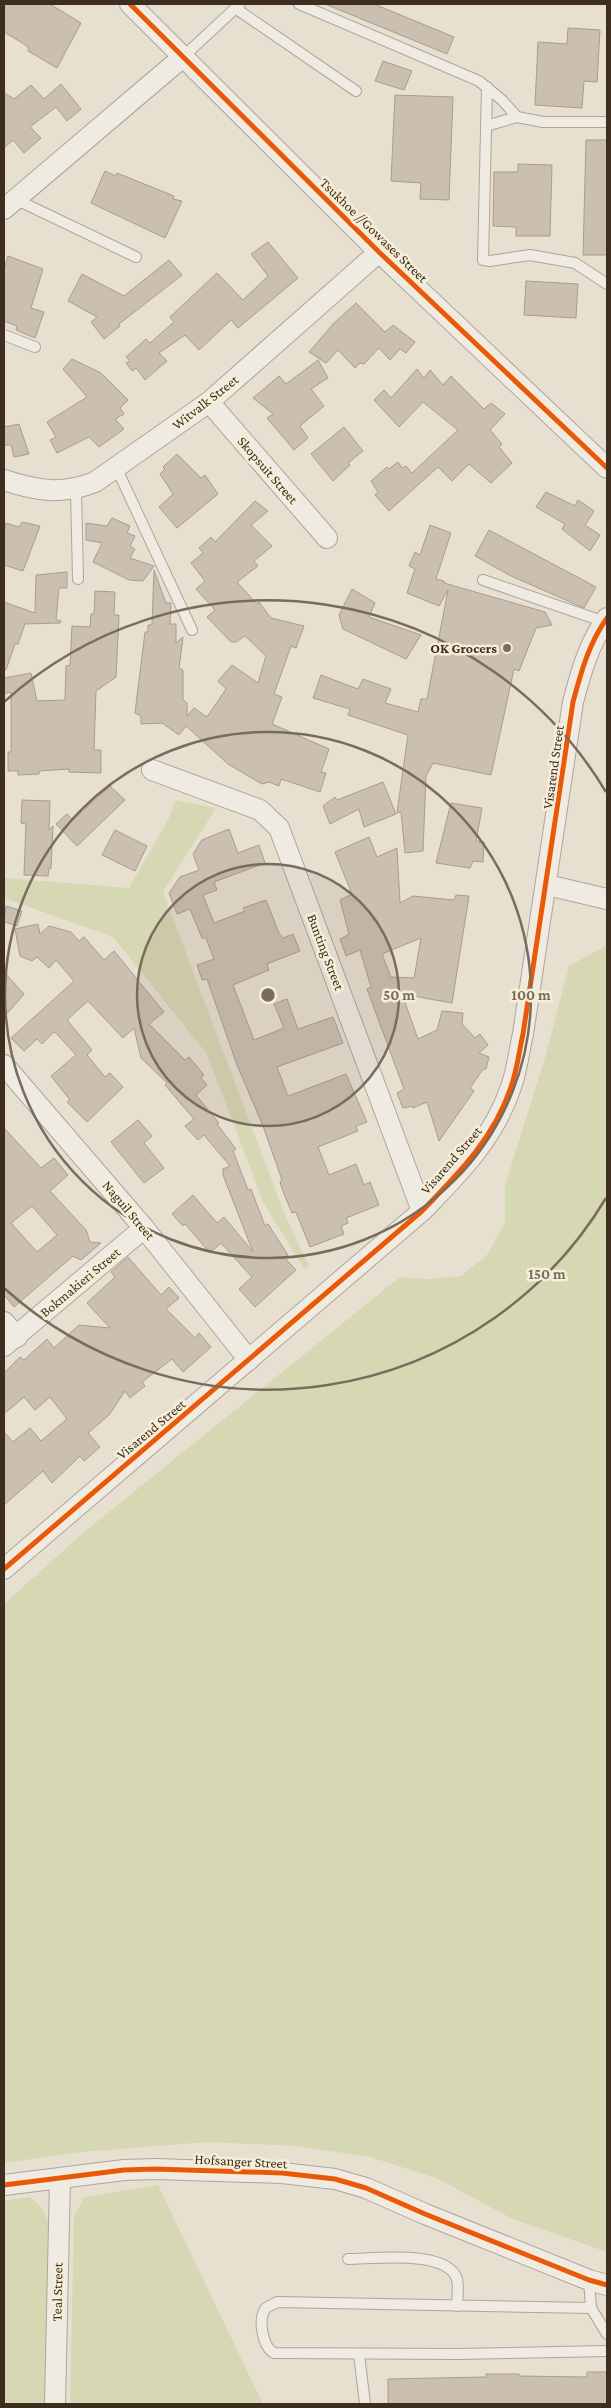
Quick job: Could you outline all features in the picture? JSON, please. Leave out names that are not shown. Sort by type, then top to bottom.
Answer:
[{"type":"street","name":"Tsukhoe //Gowases Street","points":[[130,4],[379,252],[607,468]]},
{"type":"street","points":[[10,204],[184,56]]},
{"type":"street","name":"Witvalk Street","points":[[4,480],[29,489],[51,491],[76,490],[95,482],[209,402],[379,252]]},
{"type":"street","name":"Skopsuit Street","points":[[209,402],[327,538]]},
{"type":"street","name":"Visarend Street","points":[[4,1569],[422,1211],[458,1174],[488,1138],[512,1086],[523,1034],[574,702],[582,668],[596,633],[606,620]]},
{"type":"street","name":"Bunting Street","points":[[152,770],[260,810],[279,828],[422,1211]]},
{"type":"street","points":[[547,885],[607,899]]},
{"type":"street","name":"Naguil Street","points":[[4,1065],[144,1228],[250,1360]]},
{"type":"street","name":"Bokmakieri Street","points":[[8,1335],[144,1228]]},
{"type":"street","name":"Hofsanger Street","points":[[4,2185],[124,2170],[155,2169],[282,2173],[335,2179],[366,2188],[425,2214],[598,2283]]},
{"type":"street","name":"Teal Street","points":[[55,2404],[60,2179]]},
{"type":"lane","points":[[299,4],[479,81],[502,100],[517,117]]},
{"type":"lane","points":[[184,56],[237,6],[356,91]]},
{"type":"lane","points":[[487,87],[483,260],[490,261],[530,255],[574,263],[607,284]]},
{"type":"lane","points":[[486,126],[517,117],[543,122],[607,122]]},
{"type":"lane","points":[[10,204],[136,258]]},
{"type":"lane","points":[[4,335],[35,348]]},
{"type":"lane","points":[[116,467],[192,630]]},
{"type":"lane","points":[[76,490],[78,579]]},
{"type":"lane","points":[[483,580],[606,620]]},
{"type":"lane","points":[[348,2259],[418,2258],[435,2261],[448,2267],[457,2279],[457,2306]]},
{"type":"lane","points":[[598,2283],[591,2308],[607,2334]]},
{"type":"lane","points":[[591,2308],[277,2302],[266,2308],[262,2326],[267,2347],[274,2352],[359,2354],[607,2351]]},
{"type":"lane","points":[[359,2354],[365,2404]]},
{"type":"green space","points":[[176,800],[216,808],[163,892],[285,1215],[309,1266],[305,1270],[263,1202],[207,1054],[113,937],[4,898],[4,878],[129,888],[168,820]]},
{"type":"green space","points":[[607,945],[607,2252],[513,2219],[436,2178],[370,2157],[296,2146],[208,2142],[81,2152],[4,2163],[4,1604],[84,1532],[400,1277],[429,1279],[461,1276],[487,1255],[505,1223],[505,1185],[545,1058],[569,966]]},
{"type":"green space","points":[[158,2185],[263,2404],[70,2404],[74,2217],[84,2197]]},
{"type":"green space","points":[[30,2197],[41,2207],[47,2217],[52,2243],[44,2404],[4,2404],[4,2201]]},
{"type":"building","points":[[4,4],[50,4],[81,23],[57,68],[28,51],[29,48],[24,44],[4,32]]},
{"type":"building","points":[[325,4],[374,4],[454,37],[447,54]]},
{"type":"building","points":[[568,28],[600,30],[597,82],[584,81],[582,108],[535,105],[538,42],[567,44]]},
{"type":"building","points":[[383,61],[412,71],[404,90],[375,81]]},
{"type":"building","points":[[61,84],[81,109],[67,121],[56,107],[30,127],[41,138],[24,153],[13,140],[4,148],[4,93],[14,99],[31,85],[44,99]]},
{"type":"building","points":[[395,95],[453,97],[449,200],[420,199],[421,183],[391,181]]},
{"type":"building","points":[[586,140],[607,140],[607,255],[583,255]]},
{"type":"building","points":[[518,164],[552,165],[550,236],[516,236],[516,227],[493,226],[494,172],[518,172]]},
{"type":"building","points":[[105,171],[116,176],[117,173],[174,196],[173,199],[182,201],[165,238],[91,203]]},
{"type":"building","points":[[268,242],[298,278],[238,328],[231,320],[199,350],[185,335],[159,353],[167,361],[145,380],[136,368],[132,371],[126,363],[130,361],[126,357],[146,339],[150,343],[174,322],[170,317],[217,273],[243,300],[268,276],[251,254]]},
{"type":"building","points":[[8,256],[43,269],[31,308],[44,312],[35,338],[16,330],[17,326],[4,321],[4,269]]},
{"type":"building","points":[[169,260],[182,275],[119,324],[120,326],[104,339],[91,322],[97,317],[68,301],[82,274],[124,296]]},
{"type":"building","points":[[526,281],[578,284],[576,318],[524,315]]},
{"type":"building","points":[[356,303],[385,332],[393,325],[415,342],[406,353],[400,349],[390,360],[379,348],[364,364],[360,363],[355,368],[338,350],[326,363],[309,352],[334,323]]},
{"type":"building","points":[[72,359],[101,373],[128,400],[120,408],[124,414],[115,419],[124,429],[99,447],[89,437],[57,453],[50,440],[56,437],[47,422],[87,397],[63,369]]},
{"type":"building","points":[[318,360],[328,378],[311,389],[324,406],[300,426],[308,438],[294,450],[267,418],[273,414],[253,398],[279,376],[286,384]]},
{"type":"building","points":[[417,369],[424,378],[430,370],[443,385],[451,376],[484,409],[491,403],[505,414],[490,430],[502,444],[499,447],[512,463],[491,483],[469,464],[452,481],[438,467],[389,511],[375,495],[378,492],[371,481],[387,467],[389,469],[398,462],[402,468],[406,466],[412,473],[458,430],[423,402],[399,427],[374,400],[384,390],[391,398]]},
{"type":"building","points":[[19,424],[29,454],[14,457],[11,445],[4,445],[4,427]]},
{"type":"building","points":[[344,427],[363,451],[348,463],[350,465],[333,481],[311,454]]},
{"type":"building","points":[[177,454],[201,478],[205,475],[218,494],[177,528],[159,507],[173,494],[160,474],[165,469],[163,467]]},
{"type":"building","points":[[546,492],[575,506],[578,500],[594,511],[585,525],[600,535],[590,551],[562,529],[565,524],[536,507]]},
{"type":"building","points":[[255,501],[268,511],[251,525],[272,546],[254,561],[258,566],[237,582],[257,604],[259,602],[271,618],[304,626],[296,648],[291,646],[274,694],[282,697],[272,724],[329,749],[321,772],[326,773],[320,792],[281,779],[279,786],[269,782],[262,784],[228,764],[186,726],[179,735],[162,723],[141,724],[141,716],[135,713],[145,632],[148,632],[148,625],[152,625],[154,570],[166,603],[171,603],[170,624],[176,624],[176,643],[183,637],[179,668],[183,670],[183,700],[187,703],[187,716],[194,708],[207,717],[226,689],[218,681],[232,665],[258,683],[266,656],[245,636],[236,642],[231,642],[207,617],[215,610],[196,589],[205,581],[191,563],[203,553],[199,548],[211,537],[215,542]]},
{"type":"building","points":[[112,518],[130,526],[127,533],[135,536],[130,546],[135,549],[130,558],[154,566],[143,581],[129,580],[93,562],[102,543],[86,540],[86,523],[107,526]]},
{"type":"building","points":[[22,522],[40,526],[23,571],[4,565],[4,531],[6,523],[19,527]]},
{"type":"building","points":[[430,525],[451,533],[436,579],[444,581],[444,583],[545,612],[552,625],[536,628],[519,671],[514,669],[491,775],[433,763],[426,776],[423,851],[405,853],[401,812],[397,813],[408,735],[348,715],[350,709],[313,698],[321,675],[358,689],[363,679],[391,689],[385,703],[418,712],[421,699],[427,699],[448,590],[439,606],[407,593],[415,569],[409,566],[415,552],[420,555]]},
{"type":"building","points":[[489,530],[596,587],[584,608],[511,576],[475,556]]},
{"type":"building","points":[[67,572],[67,588],[59,588],[56,620],[61,621],[60,623],[25,624],[18,644],[15,644],[6,670],[4,670],[4,602],[35,613],[36,575]]},
{"type":"building","points":[[352,589],[375,603],[369,617],[421,635],[406,659],[343,629],[339,615]]},
{"type":"building","points":[[95,591],[115,592],[114,615],[119,615],[116,677],[96,691],[94,750],[101,750],[101,773],[69,772],[69,769],[39,771],[39,774],[18,775],[18,771],[8,771],[8,752],[11,752],[11,692],[4,694],[4,678],[31,673],[37,701],[65,700],[66,666],[70,665],[72,626],[90,627],[91,614],[94,614]]},
{"type":"building","points":[[383,782],[396,814],[364,827],[359,809],[330,824],[323,806],[335,797],[337,800]]},
{"type":"building","points":[[110,786],[125,800],[77,846],[56,824],[67,814],[73,820]]},
{"type":"building","points":[[22,800],[50,801],[49,830],[53,826],[51,869],[49,868],[48,876],[24,875],[26,824],[21,823]]},
{"type":"building","points":[[451,803],[482,808],[476,841],[484,842],[483,862],[473,861],[470,868],[436,863]]},
{"type":"building","points":[[229,829],[238,853],[259,845],[265,863],[214,882],[217,890],[203,895],[214,923],[245,911],[243,908],[266,900],[279,933],[283,938],[293,934],[300,951],[267,964],[269,970],[233,985],[254,1040],[284,1028],[274,1004],[287,999],[298,1029],[333,1017],[343,1043],[277,1067],[288,1096],[346,1074],[367,1122],[356,1126],[358,1131],[318,1147],[329,1175],[356,1164],[364,1185],[370,1182],[379,1205],[346,1218],[348,1223],[341,1226],[344,1234],[310,1247],[296,1212],[292,1213],[284,1194],[280,1182],[282,1180],[263,1126],[237,1065],[207,979],[202,980],[197,965],[214,959],[206,938],[202,938],[190,909],[177,914],[169,893],[180,877],[199,870],[193,854],[202,840]]},
{"type":"building","points":[[115,830],[147,846],[135,871],[102,855]]},
{"type":"building","points":[[369,837],[377,857],[397,848],[400,903],[413,896],[454,900],[456,895],[469,896],[452,1003],[402,994],[418,1039],[437,1030],[442,1011],[463,1013],[462,1024],[475,1038],[480,1034],[488,1045],[479,1053],[489,1057],[486,1069],[483,1069],[470,1088],[474,1091],[439,1141],[427,1102],[413,1108],[413,1106],[403,1108],[397,1093],[404,1089],[367,989],[371,987],[360,950],[346,956],[340,939],[349,934],[340,900],[352,894],[335,852]],"holes":[[[421,938],[414,978],[391,977],[382,954]]]},
{"type":"building","points":[[6,906],[22,911],[17,926],[4,922]]},
{"type":"building","points":[[38,924],[40,934],[49,926],[71,932],[79,941],[84,937],[104,960],[114,951],[164,1012],[149,1024],[185,1060],[189,1057],[204,1075],[201,1078],[207,1085],[196,1095],[219,1123],[217,1124],[236,1149],[233,1151],[248,1190],[251,1189],[265,1226],[268,1224],[288,1255],[284,1257],[296,1270],[255,1307],[239,1289],[252,1277],[221,1243],[210,1253],[185,1224],[183,1226],[172,1214],[193,1195],[217,1223],[224,1217],[253,1252],[223,1175],[223,1169],[230,1166],[204,1135],[198,1140],[185,1126],[194,1119],[165,1085],[167,1083],[141,1058],[134,1028],[123,1038],[88,1001],[67,1020],[92,1050],[87,1055],[105,1077],[110,1073],[123,1087],[87,1122],[67,1102],[70,1100],[51,1076],[76,1055],[54,1032],[42,1044],[37,1039],[24,1051],[11,1038],[74,981],[56,960],[49,968],[37,957],[32,961],[20,956],[15,929]]},
{"type":"building","points":[[4,972],[24,994],[4,1017]]},
{"type":"building","points":[[138,1120],[152,1136],[144,1143],[164,1168],[144,1183],[111,1142]]},
{"type":"building","points":[[4,1128],[41,1168],[54,1158],[68,1175],[50,1191],[86,1230],[90,1242],[101,1243],[81,1260],[73,1256],[14,1307],[4,1295]],"holes":[[[32,1206],[57,1235],[37,1252],[11,1223]]]},
{"type":"building","points":[[128,1257],[161,1295],[169,1287],[179,1298],[166,1309],[195,1338],[199,1333],[211,1347],[183,1372],[172,1359],[142,1382],[145,1386],[130,1398],[125,1391],[109,1415],[88,1433],[100,1447],[84,1461],[80,1456],[52,1483],[43,1471],[4,1505],[4,1432],[13,1442],[30,1428],[41,1441],[67,1419],[50,1397],[35,1410],[24,1397],[4,1414],[4,1373],[20,1357],[24,1360],[47,1339],[54,1348],[79,1325],[110,1328],[87,1303],[115,1277],[111,1272]]},
{"type":"building","points":[[587,2372],[607,2372],[607,2404],[388,2404],[388,2379],[486,2377],[486,2374],[587,2377]]},
{"type":"cycle path","points":[[130,4],[379,252],[607,468]]},
{"type":"cycle path","points":[[4,1569],[422,1211],[462,1169],[485,1139],[504,1105],[515,1074],[523,1034],[573,702],[590,648],[607,618]]},
{"type":"cycle path","points":[[4,2185],[124,2170],[155,2169],[282,2173],[335,2179],[366,2188],[425,2214],[589,2280],[607,2285]]},
{"type":"place","name":"OK Grocers","points":[[507,648]]}]
